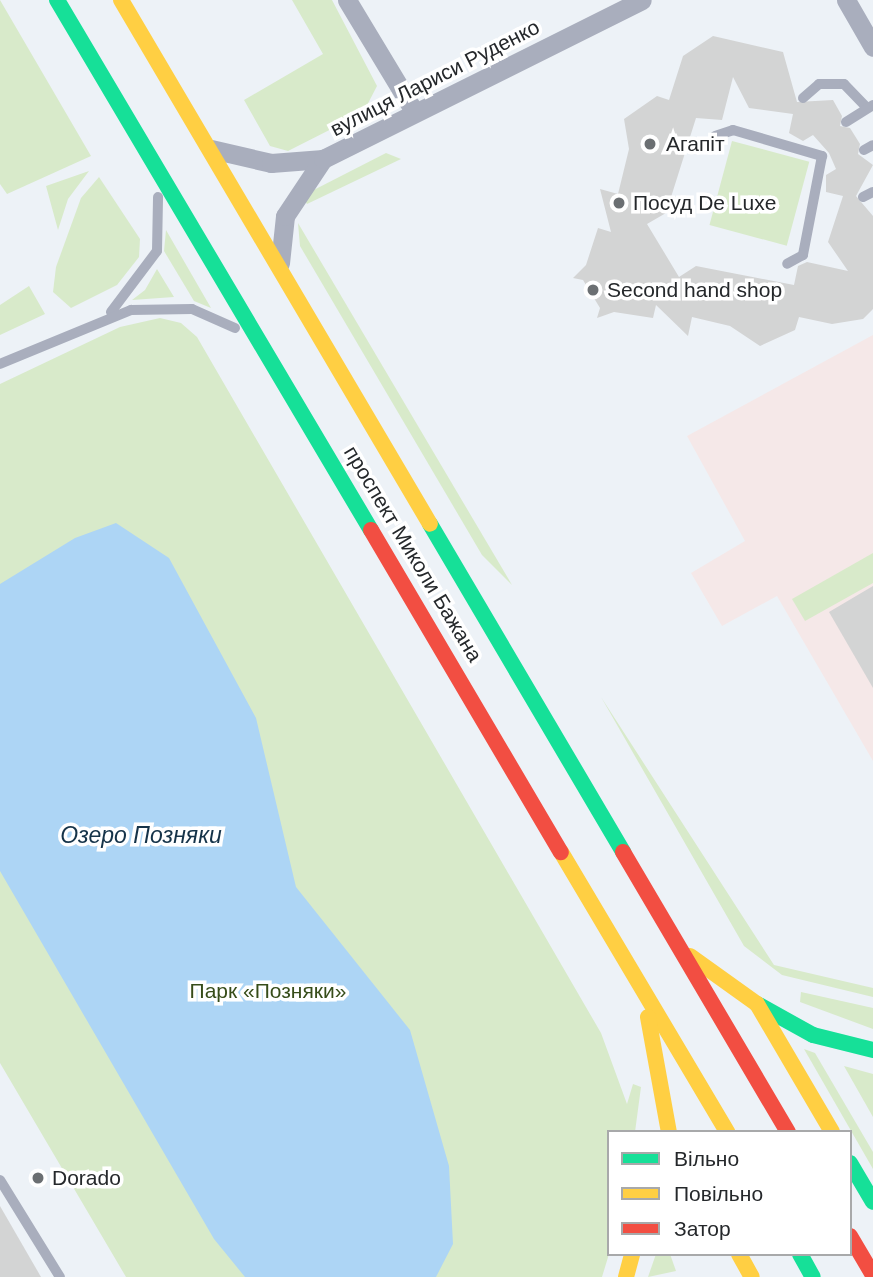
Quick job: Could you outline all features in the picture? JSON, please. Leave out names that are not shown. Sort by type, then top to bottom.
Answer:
[{"type":"main road","name":"проспект Миколи Бажана","points":[[57,0],[151,162],[264,345],[726,1130]]},
{"type":"main road","name":"проспект Миколи Бажана","points":[[121,0],[787,1130]]},
{"type":"main road","points":[[681,950],[757,1003],[813,1035],[873,1050]]},
{"type":"main road","points":[[639,982],[658,1051],[664,1128]]},
{"type":"main road","points":[[757,1003],[831,1130]]},
{"type":"main road","points":[[852,1166],[873,1202]]},
{"type":"main road","points":[[852,1239],[873,1275]]},
{"type":"main road","points":[[626,1277],[631,1256]]},
{"type":"main road","points":[[740,1256],[752,1277]]},
{"type":"main road","points":[[801,1256],[813,1277]]},
{"type":"street","points":[[347,0],[414,111]]},
{"type":"street","name":"вулиця Лариси Руденко","points":[[209,148],[271,163],[323,159],[414,111],[642,0]]},
{"type":"street","points":[[846,0],[873,47]]},
{"type":"street","name":"вулиця Лариси Руденко","points":[[279,267],[285,216],[323,159]]},
{"type":"lane","points":[[803,98],[819,85],[844,84],[870,107],[846,122]]},
{"type":"lane","points":[[715,136],[733,130],[822,156],[803,255],[786,264]]},
{"type":"lane","points":[[110,313],[157,251],[151,162]]},
{"type":"lane","points":[[863,197],[873,192]]},
{"type":"lane","points":[[0,364],[110,313],[192,309],[264,345]]},
{"type":"lane","points":[[0,1180],[60,1277]]},
{"type":"shaded area","points":[[873,335],[873,761],[777,596],[722,626],[691,573],[745,541],[687,436]]},
{"type":"green space","points":[[0,0],[91,156],[7,194],[0,184]]},
{"type":"green space","points":[[292,0],[332,0],[377,86],[363,113],[288,151],[270,146],[244,100],[323,54]]},
{"type":"green space","points":[[732,141],[809,162],[787,246],[709,225]]},
{"type":"green space","points":[[386,153],[401,159],[307,204],[302,196]]},
{"type":"green space","points":[[89,171],[68,199],[58,230],[46,186]]},
{"type":"green space","points":[[99,177],[140,239],[139,257],[117,285],[71,308],[53,292],[56,267],[81,198]]},
{"type":"green space","points":[[298,223],[512,585],[482,555],[300,246]]},
{"type":"green space","points":[[166,230],[211,308],[194,301],[164,251]]},
{"type":"green space","points":[[157,269],[174,297],[132,300],[145,290]]},
{"type":"green space","points":[[29,286],[45,314],[0,335],[0,305]]},
{"type":"green space","name":"Парк «Позняки»","points":[[160,318],[181,323],[197,337],[601,1033],[627,1104],[633,1084],[641,1087],[635,1130],[607,1130],[608,1256],[602,1277],[126,1277],[0,1063],[0,384],[120,327]]},
{"type":"green space","points":[[873,553],[873,583],[805,621],[792,599]]},
{"type":"green space","points":[[601,697],[774,965],[873,988],[873,997],[782,975],[744,946]]},
{"type":"green space","points":[[801,992],[873,1008],[873,1029],[800,1002]]},
{"type":"green space","points":[[804,1049],[815,1053],[873,1152],[873,1169]]},
{"type":"green space","points":[[844,1066],[873,1074],[873,1117]]},
{"type":"green space","points":[[655,1256],[671,1256],[676,1271],[648,1277]]},
{"type":"water","name":"Озеро Позняки","points":[[116,523],[169,558],[256,718],[296,887],[410,1030],[449,1166],[453,1244],[436,1277],[245,1277],[214,1239],[0,871],[0,584],[75,538]]},
{"type":"building","points":[[713,36],[783,52],[797,102],[833,100],[842,116],[840,126],[850,128],[860,144],[858,154],[873,165],[856,196],[873,216],[873,309],[863,319],[832,324],[799,317],[795,330],[760,346],[730,326],[692,317],[688,336],[656,305],[653,318],[614,312],[597,318],[600,308],[583,280],[573,278],[586,265],[598,228],[611,232],[600,189],[618,194],[629,149],[624,119],[657,96],[669,100],[683,56]],"holes":[[[733,77],[749,108],[793,114],[789,133],[803,141],[813,135],[829,153],[836,169],[826,175],[826,192],[843,196],[828,242],[848,271],[807,262],[798,266],[794,285],[696,266],[679,277],[647,224],[666,213],[696,118],[722,120]]]},
{"type":"building","points":[[873,586],[873,688],[829,612]]},
{"type":"building","points":[[0,1206],[41,1277],[0,1277]]},
{"type":"traffic: fast","points":[[57,0],[371,530]]},
{"type":"traffic: fast","points":[[430,524],[623,852]]},
{"type":"traffic: fast","points":[[757,1004],[813,1035],[873,1050]]},
{"type":"traffic: fast","points":[[852,1166],[873,1202]]},
{"type":"traffic: fast","points":[[801,1256],[813,1277]]},
{"type":"traffic: slow","points":[[121,0],[430,524]]},
{"type":"traffic: slow","points":[[561,852],[726,1130]]},
{"type":"traffic: slow","points":[[690,956],[757,1004],[831,1130]]},
{"type":"traffic: slow","points":[[648,1017],[669,1130]]},
{"type":"traffic: slow","points":[[626,1277],[631,1256]]},
{"type":"traffic: slow","points":[[740,1256],[752,1277]]},
{"type":"traffic: jam","points":[[371,530],[561,852]]},
{"type":"traffic: jam","points":[[623,852],[787,1130]]},
{"type":"traffic: jam","points":[[852,1239],[873,1275]]},
{"type":"place","name":"Агапіт","points":[[650,144]]},
{"type":"place","name":"Посуд De Luxe","points":[[619,203]]},
{"type":"place","name":"Second hand shop","points":[[593,290]]},
{"type":"place","name":"Dorado","points":[[38,1178]]}]
